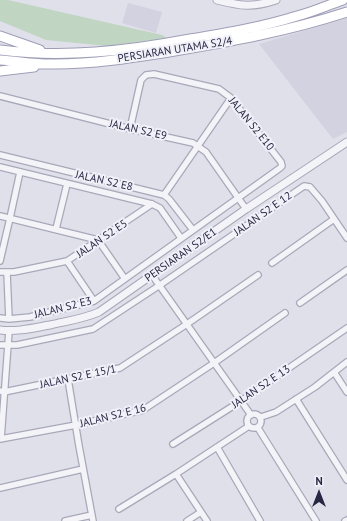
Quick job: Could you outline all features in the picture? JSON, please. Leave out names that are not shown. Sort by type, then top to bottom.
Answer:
[{"type":"main road","name":"PERSIARAN UTAMA S2/4","points":[[0,50],[54,54],[102,52],[148,47],[248,28],[298,16],[343,0]]},
{"type":"main road","name":"PERSIARAN UTAMA S2/4","points":[[0,60],[53,64],[102,62],[212,45],[314,23],[347,12]]},
{"type":"main road","points":[[0,36],[54,54]]},
{"type":"main road","points":[[0,71],[53,64]]},
{"type":"street","points":[[217,0],[245,6],[255,6],[276,0]]},
{"type":"street","name":"JALAN S2 E10","points":[[130,129],[141,80],[146,75],[154,74],[219,89],[231,98],[281,162],[282,166],[238,199]]},
{"type":"street","name":"JALAN S2 E9","points":[[0,96],[198,145]]},
{"type":"street","points":[[193,230],[169,199],[164,195],[231,98]]},
{"type":"street","name":"PERSIARAN S2/E1","points":[[0,330],[20,330],[87,317],[99,312],[246,209],[347,142]]},
{"type":"street","points":[[198,145],[206,152],[246,209]]},
{"type":"street","name":"JALAN S2 E8","points":[[0,155],[164,195]]},
{"type":"street","points":[[0,167],[152,204],[160,208],[181,238]]},
{"type":"street","points":[[0,261],[20,172]]},
{"type":"street","points":[[56,229],[67,184]]},
{"type":"street","name":"JALAN S2 E 12","points":[[0,345],[17,345],[93,329],[301,188],[307,186],[310,187],[334,219]]},
{"type":"street","name":"JALAN S2 E3","points":[[0,318],[9,319],[30,317],[94,301],[238,199]]},
{"type":"street","name":"JALAN S2 E5","points":[[0,272],[7,273],[67,261],[78,256],[98,240],[152,204]]},
{"type":"street","points":[[0,216],[98,240],[125,279]]},
{"type":"street","points":[[272,263],[334,219],[347,238]]},
{"type":"street","points":[[67,261],[94,301]]},
{"type":"street","points":[[300,303],[347,270]]},
{"type":"street","points":[[7,273],[9,319]]},
{"type":"street","points":[[152,275],[251,415]]},
{"type":"street","name":"JALAN S2 E 15/1","points":[[2,391],[120,368],[258,275]]},
{"type":"street","name":"JALAN S2 E 16","points":[[1,439],[76,425],[143,410],[214,363],[285,313]]},
{"type":"street","name":"JALAN S2 E 13","points":[[173,444],[241,401],[347,328]]},
{"type":"street","points":[[1,439],[2,391],[9,331]]},
{"type":"street","points":[[249,426],[247,420],[251,415],[257,414],[261,417],[276,412],[347,362]]},
{"type":"street","points":[[334,372],[347,392]]},
{"type":"street","points":[[65,521],[92,518],[68,379]]},
{"type":"street","points":[[296,399],[347,480]]},
{"type":"street","points":[[258,428],[261,424],[261,417]]},
{"type":"street","points":[[249,426],[258,428]]},
{"type":"street","points":[[119,509],[249,426]]},
{"type":"street","points":[[258,428],[316,521]]},
{"type":"street","points":[[217,447],[260,521]]},
{"type":"street","points":[[0,488],[83,469]]},
{"type":"street","points":[[176,474],[207,521]]},
{"type":"street","points":[[187,521],[201,512]]},
{"type":"shaded area","points":[[128,3],[162,12],[156,33],[122,23]]},
{"type":"shaded area","points":[[347,18],[347,132],[333,139],[259,44]]},
{"type":"green space","points":[[0,0],[8,0],[162,35],[167,38],[107,46],[46,40],[0,21]]}]
